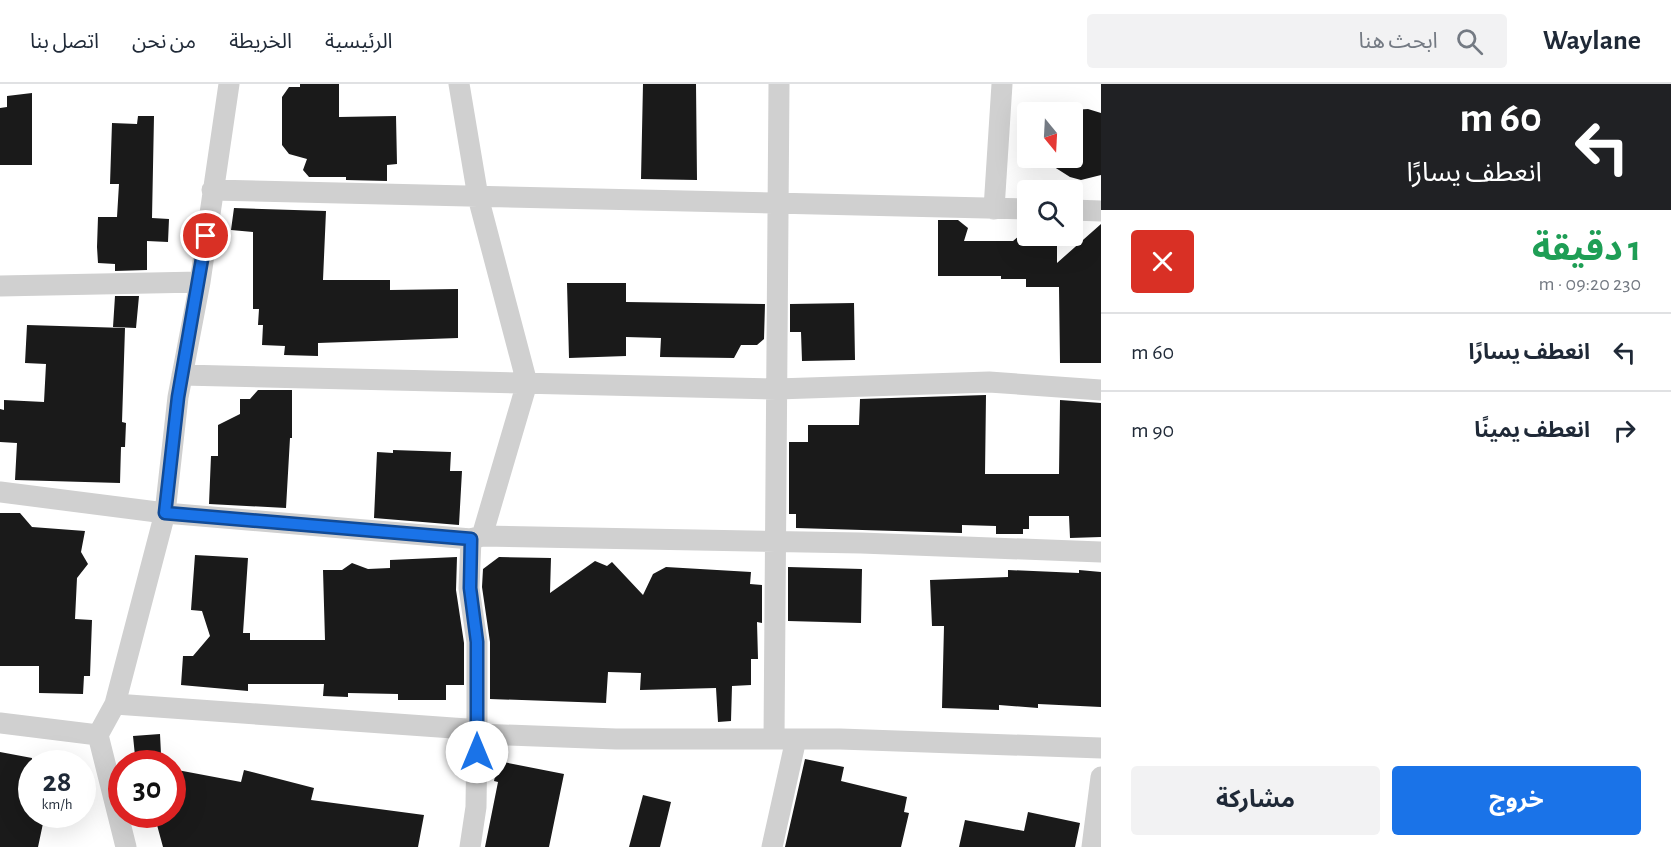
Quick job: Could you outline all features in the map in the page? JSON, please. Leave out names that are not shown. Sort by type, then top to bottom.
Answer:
[{"type":"street","points":[[126,847],[98,735],[115,704],[165,513],[182,375],[200,282],[229,84]]},
{"type":"street","points":[[458,84],[478,197],[527,383],[476,538],[470,588],[477,642],[476,807],[470,847]]},
{"type":"street","points":[[774,739],[779,84]]},
{"type":"street","points":[[994,209],[1002,84]]},
{"type":"street","points":[[212,190],[1017,209]]},
{"type":"street","points":[[1083,210],[1101,211]]},
{"type":"street","points":[[0,286],[200,282]]},
{"type":"street","points":[[182,375],[777,389],[989,382],[1101,390]]},
{"type":"street","points":[[0,492],[165,513],[476,538],[775,541],[1101,552]]},
{"type":"street","points":[[115,704],[467,729],[477,734],[616,739],[795,739],[1101,748]]},
{"type":"street","points":[[0,723],[98,735]]},
{"type":"street","points":[[772,847],[795,739]]},
{"type":"street","points":[[1092,847],[1101,777]]},
{"type":"building","points":[[300,84],[339,84],[339,117],[396,116],[397,164],[387,165],[387,181],[346,180],[346,177],[309,177],[303,170],[307,159],[289,154],[282,145],[282,97],[289,87],[300,87]]},
{"type":"building","points":[[643,84],[696,84],[697,180],[641,179]]},
{"type":"building","points":[[32,93],[32,165],[0,165],[0,108],[7,107],[7,96]]},
{"type":"building","points":[[1083,109],[1101,113],[1101,175],[1081,180],[1070,177],[1056,168],[1083,168]]},
{"type":"building","points":[[138,116],[154,116],[152,218],[169,219],[168,242],[147,241],[147,270],[115,271],[115,264],[98,263],[98,217],[117,217],[119,184],[110,184],[112,123],[137,124]]},
{"type":"building","points":[[234,208],[326,211],[323,280],[390,280],[390,290],[458,289],[458,338],[318,343],[318,356],[284,355],[285,346],[262,345],[263,325],[258,325],[259,309],[253,309],[253,232],[231,230]]},
{"type":"building","points":[[938,220],[958,220],[968,228],[964,241],[1013,241],[1017,238],[1017,246],[1057,246],[1057,263],[1076,246],[1083,246],[1083,240],[1101,224],[1101,363],[1060,363],[1059,287],[1026,287],[1026,279],[1001,279],[1001,276],[938,276]]},
{"type":"building","points":[[567,283],[626,283],[626,302],[765,304],[764,339],[757,345],[741,345],[734,358],[660,357],[661,338],[626,337],[626,356],[569,358]]},
{"type":"building","points":[[115,296],[139,296],[136,328],[113,327]]},
{"type":"building","points":[[854,303],[855,360],[802,361],[801,332],[790,332],[790,304]]},
{"type":"building","points":[[27,325],[125,328],[122,422],[126,423],[125,447],[121,447],[120,483],[15,480],[17,443],[0,442],[0,409],[4,410],[4,400],[44,402],[46,364],[25,363]]},
{"type":"building","points":[[258,390],[292,390],[292,438],[290,438],[286,508],[209,504],[211,456],[218,456],[218,425],[240,414],[240,399],[250,399]]},
{"type":"building","points":[[986,395],[985,474],[1059,474],[1060,400],[1101,403],[1101,537],[1070,538],[1069,516],[1029,516],[1029,529],[1023,529],[1023,534],[996,534],[996,526],[962,525],[962,533],[796,528],[796,514],[789,514],[789,442],[808,442],[808,425],[859,425],[860,399]]},
{"type":"building","points":[[393,450],[451,452],[450,471],[462,471],[459,525],[374,518],[377,452],[393,453]]},
{"type":"building","points":[[0,513],[20,513],[32,527],[85,531],[81,552],[88,564],[77,578],[75,619],[92,620],[90,676],[84,676],[83,694],[39,693],[39,666],[0,666]]},
{"type":"building","points":[[195,555],[248,558],[243,633],[250,633],[250,640],[325,640],[323,570],[342,570],[352,563],[368,569],[390,568],[390,560],[457,557],[456,590],[464,643],[464,685],[446,685],[446,700],[398,700],[398,694],[348,693],[348,697],[323,696],[324,684],[248,684],[248,691],[181,685],[183,656],[193,656],[210,636],[202,611],[191,610]]},
{"type":"building","points":[[499,557],[551,558],[550,593],[595,561],[607,566],[612,562],[643,595],[653,574],[666,567],[751,572],[750,584],[762,585],[762,623],[757,622],[758,659],[751,659],[751,685],[732,686],[731,721],[718,722],[716,688],[640,690],[641,673],[608,672],[606,703],[490,699],[490,642],[482,587],[483,569]]},
{"type":"building","points":[[788,567],[862,569],[861,623],[788,621]]},
{"type":"building","points":[[1008,570],[1101,572],[1101,707],[1038,704],[1038,708],[999,705],[999,710],[942,708],[944,626],[932,626],[930,580],[1008,577]]},
{"type":"building","points":[[160,734],[161,750],[134,750],[133,736]]},
{"type":"building","points":[[0,752],[18,755],[18,828],[42,828],[38,847],[0,847]]},
{"type":"building","points":[[805,759],[844,767],[841,781],[907,797],[904,812],[909,813],[901,847],[785,847]]},
{"type":"building","points":[[498,761],[564,774],[549,847],[485,847],[498,782],[494,781]]},
{"type":"building","points":[[244,770],[314,788],[311,800],[424,815],[418,847],[163,847],[158,828],[186,828],[186,772],[241,782]]},
{"type":"building","points":[[643,795],[671,802],[660,847],[629,847]]},
{"type":"building","points":[[1028,812],[1080,823],[1075,847],[959,847],[965,820],[1024,831]]},
{"type":"route","points":[[206,236],[200,282],[178,397],[165,513],[471,539],[470,588],[477,642],[477,752]]}]
